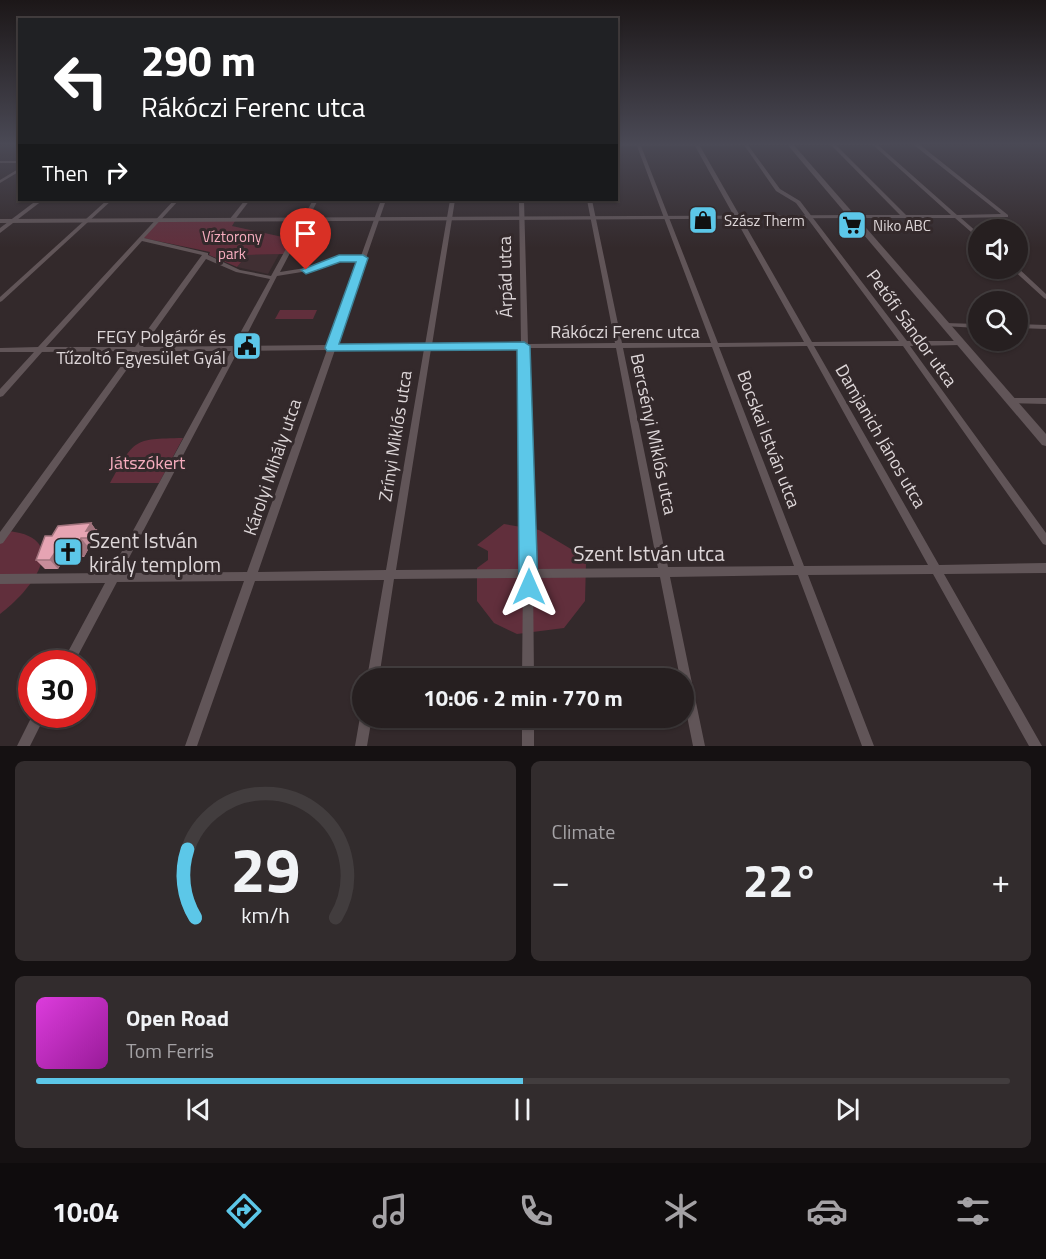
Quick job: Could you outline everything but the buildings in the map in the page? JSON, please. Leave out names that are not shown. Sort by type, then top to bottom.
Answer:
[{"type":"main road","points":[[820,178],[1046,442]]},
{"type":"street","name":"Bocskai István utca","points":[[651,178],[868,746]]},
{"type":"street","name":"Damjanich János utca","points":[[715,178],[1036,746]]},
{"type":"street","name":"Petőfi Sándor utca","points":[[769,178],[778,190],[798,202],[810,217],[905,344],[1046,541]]},
{"type":"street","points":[[866,178],[905,217]]},
{"type":"street","points":[[913,178],[968,227]]},
{"type":"street","points":[[0,221],[1006,216],[959,178]]},
{"type":"street","points":[[0,231],[39,201]]},
{"type":"street","points":[[0,300],[108,201]]},
{"type":"street","points":[[0,394],[175,201]]},
{"type":"street","points":[[232,220],[245,201]]},
{"type":"street","points":[[75,650],[314,201]]},
{"type":"street","name":"Károlyi Mihály utca","points":[[191,746],[384,201]]},
{"type":"street","name":"Zrínyi Miklós utca","points":[[375,668],[452,201]]},
{"type":"street","name":"Árpád utca","points":[[521,201],[529,573],[528,668]]},
{"type":"street","name":"Bercsényi Miklós utca","points":[[590,201],[699,746]]},
{"type":"street","points":[[140,239],[205,255],[238,271],[274,277],[339,259],[363,258]]},
{"type":"street","points":[[0,540],[205,255]]},
{"type":"street","points":[[1026,279],[1046,297]]},
{"type":"street","points":[[945,325],[968,326]]},
{"type":"street","points":[[1028,326],[1046,327]]},
{"type":"street","name":"Rákóczi Ferenc utca","points":[[0,350],[961,343]]},
{"type":"street","points":[[1011,401],[1046,401]]},
{"type":"street","name":"Szent István utca","points":[[0,579],[1046,568]]},
{"type":"street","points":[[23,746],[33,728]]},
{"type":"street","points":[[361,746],[364,728]]},
{"type":"street","points":[[528,728],[528,746]]},
{"type":"shaded area","points":[[279,254],[268,274],[237,267],[246,255]]},
{"type":"green space","name":"Víztorony park","points":[[158,221],[235,221],[232,226],[292,239],[284,254],[247,255],[237,267],[209,255],[210,252],[143,238]]},
{"type":"green space","points":[[280,310],[317,310],[313,319],[275,319]]},
{"type":"green space","name":"Játszókert","points":[[183,438],[159,483],[110,483],[125,458],[137,444],[154,439]]},
{"type":"green space","points":[[504,524],[539,530],[576,552],[586,563],[585,601],[564,628],[517,634],[494,623],[477,601],[477,568],[488,560],[488,551],[477,545]]},
{"type":"green space","points":[[9,531],[28,536],[39,544],[42,555],[40,567],[33,580],[23,593],[0,614],[0,532]]},
{"type":"place","name":"Szász Therm","points":[[703,220]]},
{"type":"place","name":"Niko ABC","points":[[852,225]]},
{"type":"place","name":"FEGY Polgárőr és Tűzoltó Egyesület Gyál","points":[[247,346]]},
{"type":"place","name":"Szent István király templom","points":[[68,552]]},
{"type":"route","points":[[306,270],[339,259],[363,258],[332,348],[524,346],[529,587]]}]
